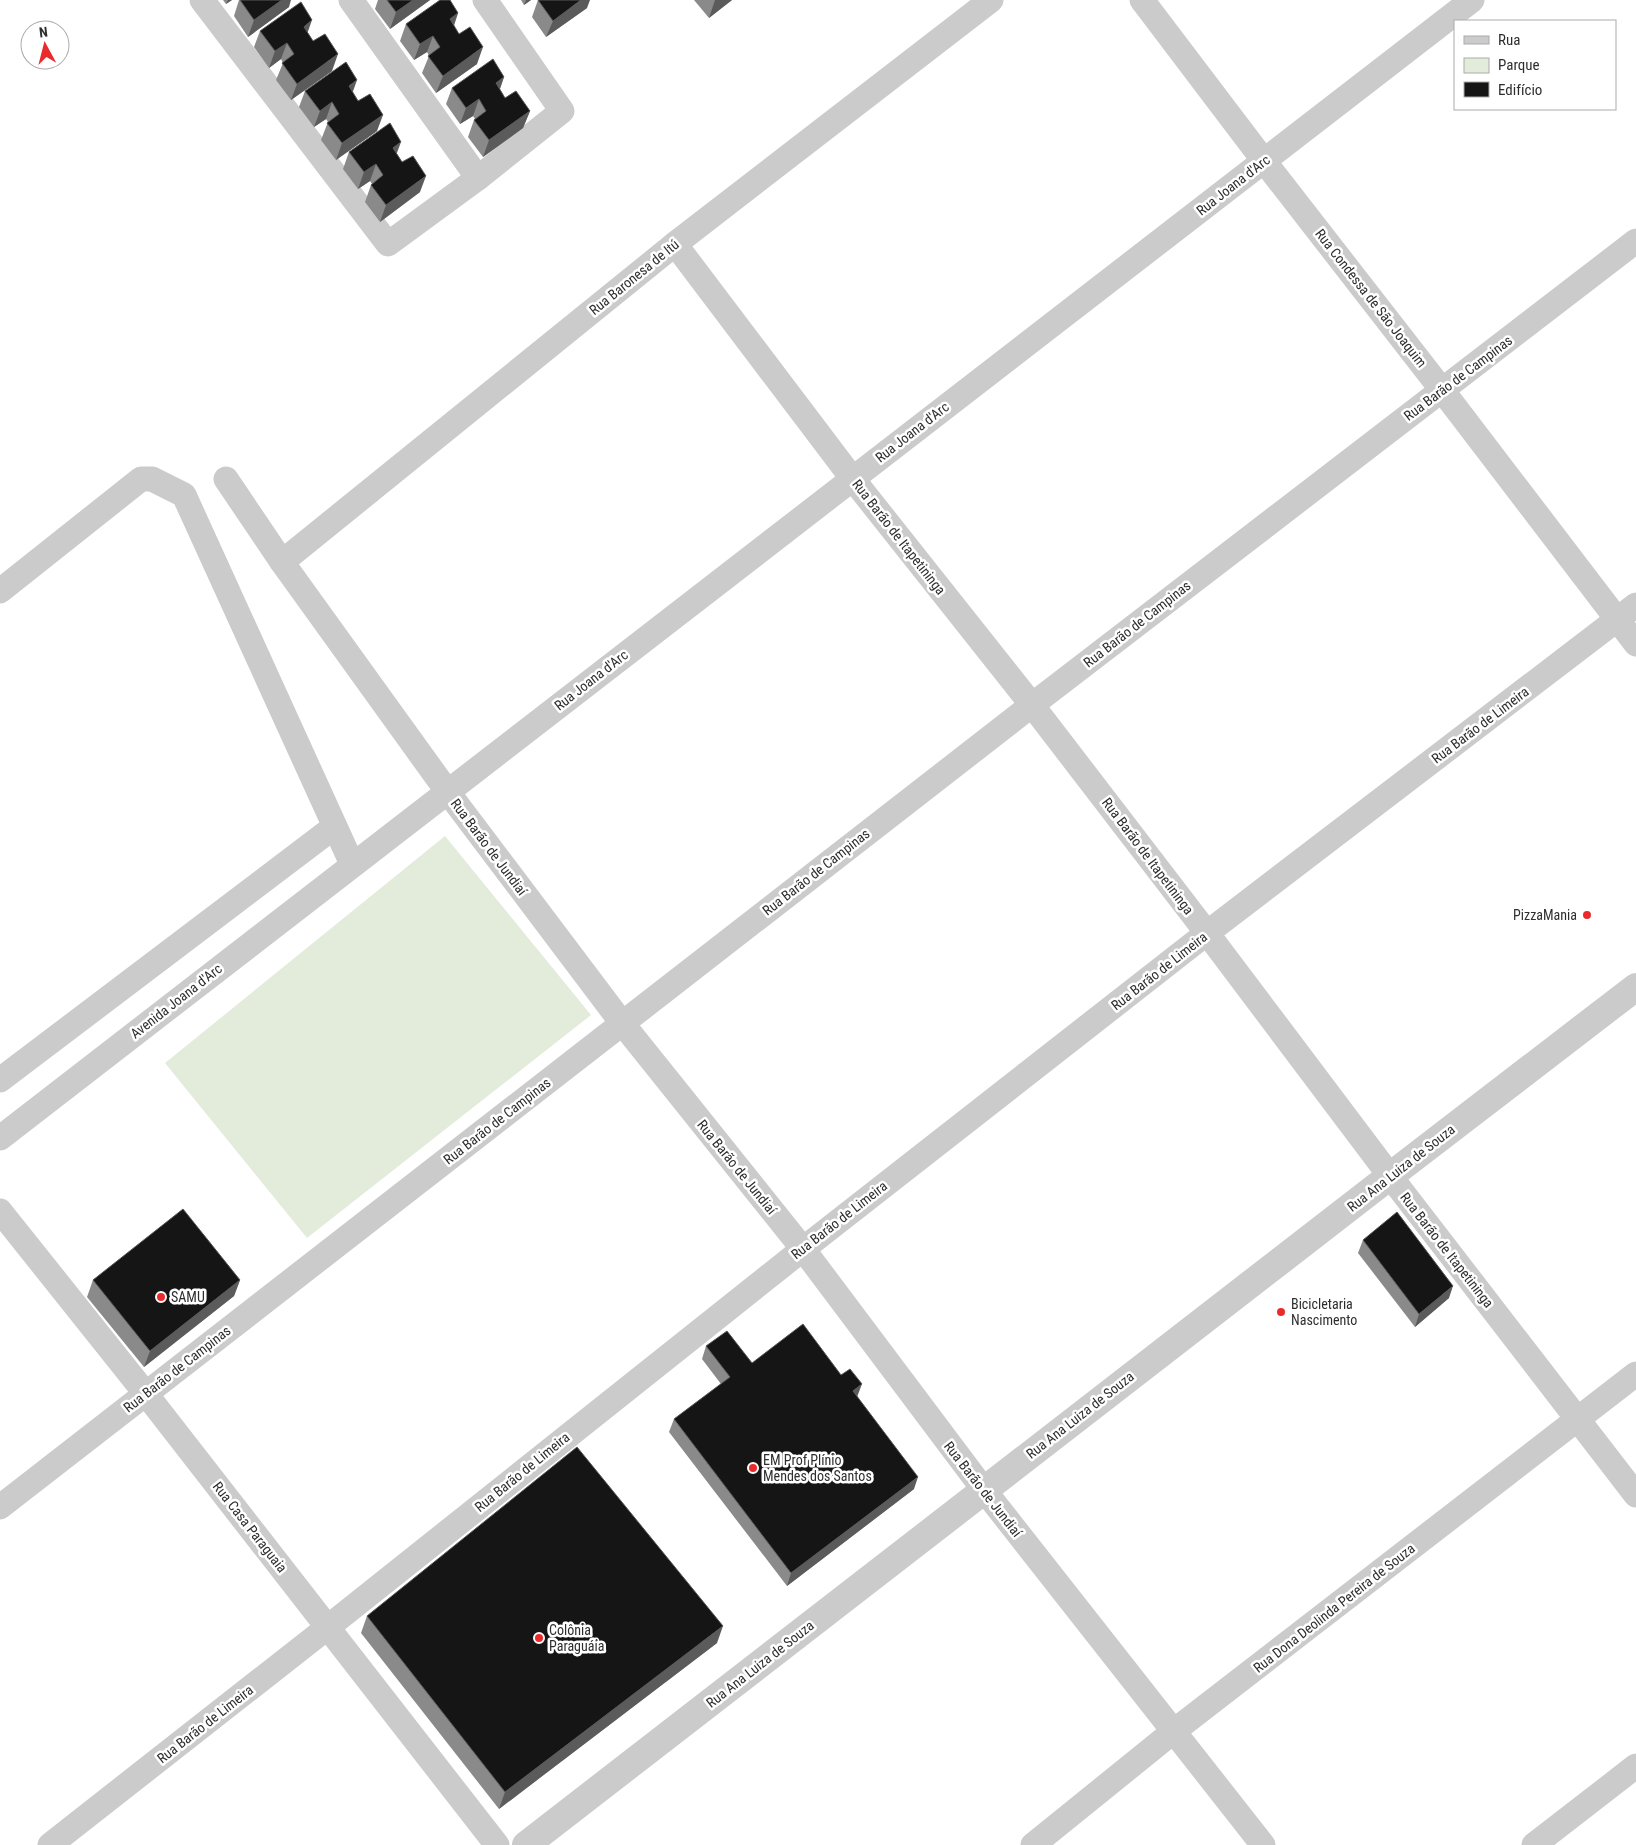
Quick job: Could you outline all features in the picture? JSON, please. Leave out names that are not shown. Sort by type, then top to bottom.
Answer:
[{"type":"street","points":[[202,0],[388,244],[478,178],[562,111],[486,0]]},
{"type":"street","points":[[351,0],[478,178]]},
{"type":"street","name":"Rua Baronesa de Itú","points":[[282,562],[675,244],[991,0]]},
{"type":"street","name":"Rua Condessa de São Joaquim","points":[[1142,0],[1442,390],[1626,612],[1636,644]]},
{"type":"street","name":"Rua Joana d'Arc","points":[[352,864],[1472,0]]},
{"type":"street","name":"Rua Barão de Campinas","points":[[0,1507],[1032,705],[1636,241]]},
{"type":"street","name":"Rua Barão de Itapetininga","points":[[675,244],[852,478],[1032,705],[1390,1176],[1636,1495]]},
{"type":"street","name":"Rua Barão de Jundiaí","points":[[226,478],[282,562],[447,791],[622,1023],[803,1249],[984,1490],[1263,1845]]},
{"type":"street","points":[[0,592],[141,479],[152,479],[184,495],[352,864]]},
{"type":"street","name":"Rua Barão de Limeira","points":[[50,1845],[328,1627],[803,1249],[1207,933],[1626,612]]},
{"type":"street","points":[[0,1080],[334,827]]},
{"type":"street","name":"Avenida Joana d'Arc","points":[[0,1138],[352,864]]},
{"type":"street","name":"Rua Ana Luiza de Souza","points":[[526,1845],[1636,987]]},
{"type":"street","name":"Rua Casa Paraguaia","points":[[0,1210],[146,1394],[497,1845]]},
{"type":"street","name":"Rua Dona Deolinda Pereira de Souza","points":[[1034,1845],[1174,1731],[1636,1374]]},
{"type":"street","points":[[1534,1845],[1636,1766]]},
{"type":"green space","points":[[445,836],[591,1015],[307,1238],[165,1063]]},
{"type":"building","points":[[240,0],[282,0],[254,20]]},
{"type":"building","points":[[387,0],[413,0],[396,12]]},
{"type":"building","points":[[440,0],[450,0],[458,13],[450,19],[459,34],[470,27],[483,47],[443,76],[428,56],[440,47],[433,36],[420,44],[406,24]]},
{"type":"building","points":[[538,0],[581,0],[553,21]]},
{"type":"building","points":[[301,2],[312,20],[304,27],[313,41],[325,34],[338,54],[297,84],[282,63],[294,54],[287,43],[275,51],[260,31]]},
{"type":"building","points":[[493,59],[504,77],[496,83],[505,98],[516,91],[530,111],[489,140],[474,120],[486,111],[479,99],[466,108],[452,88]]},
{"type":"building","points":[[346,62],[357,80],[349,86],[358,101],[370,94],[383,115],[342,143],[327,123],[339,114],[332,102],[320,111],[305,91]]},
{"type":"building","points":[[390,123],[401,142],[393,148],[402,162],[413,156],[426,176],[386,205],[371,185],[383,175],[376,164],[364,172],[349,152]]},
{"type":"building","name":"SAMU","points":[[183,1209],[240,1280],[150,1351],[93,1280]]},
{"type":"building","points":[[1397,1212],[1453,1286],[1419,1314],[1363,1240]]},
{"type":"building","points":[[803,1324],[841,1375],[850,1369],[862,1384],[853,1391],[918,1477],[791,1573],[674,1419],[730,1377],[706,1346],[727,1331],[752,1363]]},
{"type":"building","name":"Colônia Paraguáia","points":[[577,1447],[723,1626],[505,1792],[367,1616]]},
{"type":"place","name":"PizzaMania","points":[[1587,915]]},
{"type":"place","name":"SAMU","points":[[161,1297]]},
{"type":"place","name":"Bicicletaria Nascimento","points":[[1281,1312]]},
{"type":"place","name":"EM Prof Plínio Mendes dos Santos","points":[[753,1468]]},
{"type":"place","name":"Colônia Paraguáia","points":[[539,1638]]}]
